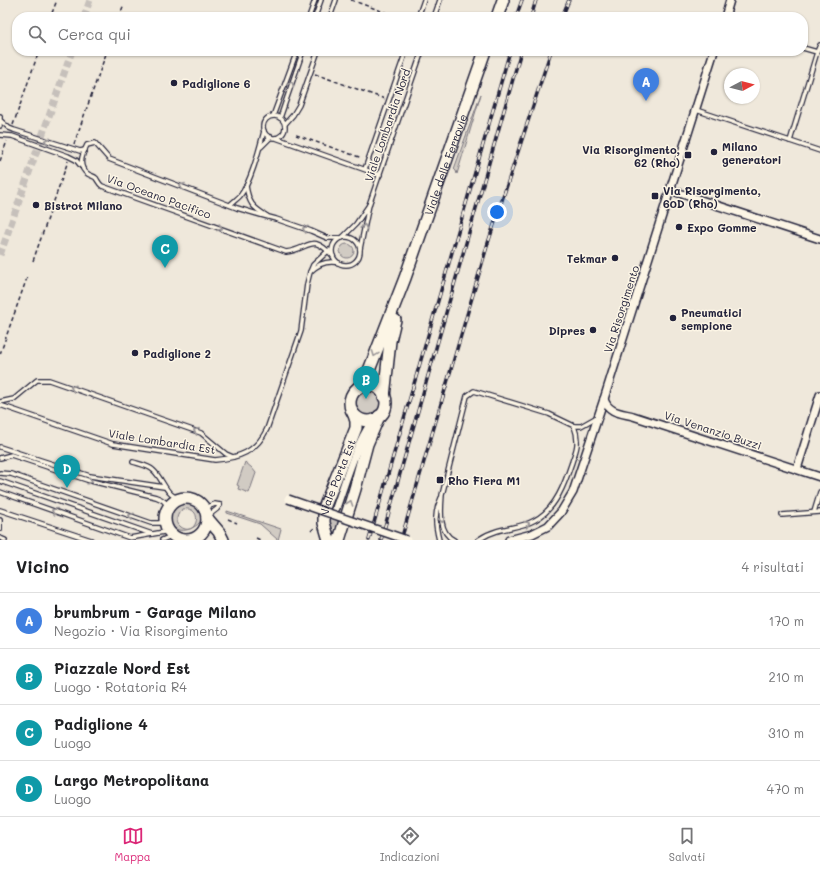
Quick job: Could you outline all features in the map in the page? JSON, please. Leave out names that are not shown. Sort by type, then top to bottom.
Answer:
[{"type":"street","points":[[499,12],[503,0]]},
{"type":"street","points":[[726,12],[730,0]]},
{"type":"street","name":"Viale delle Ferrovie","points":[[357,389],[366,378],[405,278],[483,56]]},
{"type":"street","name":"Via Risorgimento","points":[[509,540],[521,538],[540,531],[552,522],[570,499],[604,399],[712,56]]},
{"type":"street","points":[[670,190],[820,239]]},
{"type":"street","name":"Viale delle Ferrovie","points":[[384,397],[390,341],[405,278]]},
{"type":"street","points":[[336,508],[358,448],[368,426],[385,408],[384,397],[379,390],[371,386],[362,386],[357,389],[350,398],[351,410],[361,424],[358,448]]},
{"type":"street","points":[[797,469],[820,395]]},
{"type":"street","name":"Via Venanzio Buzzi","points":[[604,399],[605,405],[613,411],[633,416],[820,477]]},
{"type":"street","points":[[356,417],[368,421],[377,418]]},
{"type":"street","name":"Viale Porta Est","points":[[329,540],[324,523],[324,508],[356,428],[356,417]]},
{"type":"street","name":"Viale Porta Est","points":[[339,540],[356,489],[367,444],[377,418]]},
{"type":"street","points":[[199,535],[206,527],[207,518],[205,509],[196,501],[184,498],[172,504],[167,521],[174,536],[187,540],[193,539],[208,531],[222,539]]},
{"type":"street","points":[[288,499],[408,540]]},
{"type":"street","points":[[207,518],[222,539]]},
{"type":"lane","points":[[311,12],[316,0]]},
{"type":"lane","points":[[316,12],[320,0]]},
{"type":"lane","points":[[332,12],[336,0]]},
{"type":"lane","points":[[420,12],[424,0]]},
{"type":"lane","points":[[436,12],[440,0]]},
{"type":"lane","points":[[790,141],[820,44]]},
{"type":"lane","points":[[808,49],[818,52]]},
{"type":"lane","points":[[273,116],[295,56]]},
{"type":"lane","points":[[280,118],[301,56]]},
{"type":"lane","points":[[284,124],[294,115],[299,105],[316,56]]},
{"type":"lane","points":[[365,169],[404,56]]},
{"type":"lane","name":"Viale Lombardia Nord","points":[[360,249],[369,205],[420,56]]},
{"type":"lane","points":[[696,110],[820,151]]},
{"type":"lane","points":[[230,205],[240,196],[246,186],[260,148],[264,131],[264,123],[269,117],[273,116],[280,118],[285,129],[282,134],[276,138]]},
{"type":"lane","points":[[0,119],[11,129],[80,151],[84,150],[81,166]]},
{"type":"lane","points":[[0,119],[0,126]]},
{"type":"lane","points":[[264,131],[271,137],[380,175]]},
{"type":"lane","name":"Via Oceano Pacifico","points":[[0,135],[9,135],[68,156],[76,160],[83,170],[95,177],[102,186],[286,252],[315,243],[320,244],[334,256]]},
{"type":"lane","points":[[260,148],[271,137]]},
{"type":"lane","name":"Via Oceano Pacifico","points":[[84,150],[87,145],[95,143],[109,159],[230,205],[268,216],[327,238],[342,238]]},
{"type":"lane","points":[[246,186],[250,202],[256,209],[268,216]]},
{"type":"lane","name":"Viale Lombardia Nord","points":[[342,238],[356,224],[369,205]]},
{"type":"lane","points":[[342,238],[352,238],[358,244],[360,253],[352,264],[330,262],[323,263],[315,267],[310,272],[313,265],[342,238]]},
{"type":"lane","points":[[334,245],[334,256],[338,262],[342,264]]},
{"type":"lane","name":"Viale Lombardia Est","points":[[0,403],[113,444],[215,460],[234,458],[253,448],[267,429],[300,335],[310,272]]},
{"type":"lane","points":[[0,403],[14,399],[37,380],[49,380],[201,433],[226,454],[234,458]]},
{"type":"lane","points":[[439,540],[436,529],[435,515],[442,495],[467,396],[474,391],[549,414],[574,426],[581,426],[598,416]]},
{"type":"lane","points":[[478,540],[496,531],[516,528],[528,524],[540,518],[549,509],[561,491],[578,443],[574,426]]},
{"type":"lane","points":[[0,447],[90,476],[164,487]]},
{"type":"lane","points":[[0,458],[12,455],[87,480],[156,497],[166,502],[168,506],[167,529],[165,532],[133,538],[126,537],[0,492]]},
{"type":"lane","points":[[133,462],[153,469],[164,487],[176,498],[184,498]]},
{"type":"lane","points":[[0,473],[10,474],[151,523],[167,521]]},
{"type":"lane","points":[[0,481],[153,534]]},
{"type":"lane","points":[[814,512],[820,492]]},
{"type":"lane","points":[[442,495],[442,523],[446,533],[454,540]]},
{"type":"lane","points":[[201,505],[207,507],[216,504],[220,505],[217,510],[209,514],[207,518]]},
{"type":"lane","points":[[0,510],[91,540]]},
{"type":"lane","points":[[782,515],[820,512]]},
{"type":"lane","points":[[0,520],[0,529]]},
{"type":"lane","points":[[162,540],[169,537],[167,521]]},
{"type":"lane","points":[[0,538],[5,540]]},
{"type":"path","points":[[52,12],[57,0]]},
{"type":"path","points":[[351,0],[384,12]]},
{"type":"path","points":[[121,12],[124,4]]},
{"type":"path","points":[[11,129],[37,56]]},
{"type":"path","points":[[310,72],[389,100]]},
{"type":"path","points":[[0,161],[9,135]]},
{"type":"path","points":[[296,135],[368,160]]},
{"type":"path","points":[[0,354],[28,274]]},
{"type":"path","points":[[228,519],[237,523]]},
{"type":"path","points":[[256,538],[260,540]]},
{"type":"shaded area","points":[[481,94],[457,174],[454,169]]},
{"type":"shaded area","points":[[344,244],[350,244],[354,248],[354,254],[350,258],[344,258],[340,254],[340,248]]},
{"type":"shaded area","points":[[368,392],[377,395],[380,404],[377,413],[368,416],[359,413],[356,404],[359,395]]},
{"type":"shaded area","points":[[245,462],[256,473],[249,493],[238,489],[239,486],[237,485]]},
{"type":"shaded area","points":[[188,503],[198,507],[202,512],[202,518],[199,523],[192,528],[196,521],[196,516],[190,509],[183,509],[178,515],[178,523],[181,527],[190,529],[179,530],[173,527],[171,518],[173,511],[180,505]]},
{"type":"shaded area","points":[[227,511],[281,529],[278,540],[260,524],[227,513]]},
{"type":"tunnel","points":[[86,12],[90,0]]},
{"type":"tunnel","points":[[0,255],[70,56]]},
{"type":"tunnel","points":[[336,510],[334,524],[336,540]]},
{"type":"railway","points":[[518,12],[522,0]]},
{"type":"railway","points":[[532,12],[536,0]]},
{"type":"railway","points":[[564,12],[569,0]]},
{"type":"railway","points":[[369,540],[509,56]]},
{"type":"railway","points":[[381,540],[520,56]]},
{"type":"railway","points":[[401,540],[488,243],[549,56]]},
{"type":"place","name":"Padiglione 6","points":[[174,83]]},
{"type":"place","name":"brumbrum - Garage Milano","points":[[646,101]]},
{"type":"place","name":"Milano generatori","points":[[714,152]]},
{"type":"place","name":"Via Risorgimento, 62 (Rho)","points":[[688,155]]},
{"type":"place","name":"Via Risorgimento, 60D (Rho)","points":[[655,196]]},
{"type":"place","name":"Bistrot Milano","points":[[36,205]]},
{"type":"place","name":"Expo Gomme","points":[[679,227]]},
{"type":"place","name":"Tekmar","points":[[615,258]]},
{"type":"place","name":"Padiglione 4","points":[[165,268]]},
{"type":"place","name":"Pneumatici sempione","points":[[673,318]]},
{"type":"place","name":"Dipres","points":[[593,330]]},
{"type":"place","name":"Padiglione 2","points":[[135,353]]},
{"type":"place","name":"Piazzale Nord Est","points":[[366,399]]},
{"type":"place","name":"Rho Fiera M1","points":[[440,480]]},
{"type":"place","name":"Largo Metropolitana","points":[[67,488]]}]
